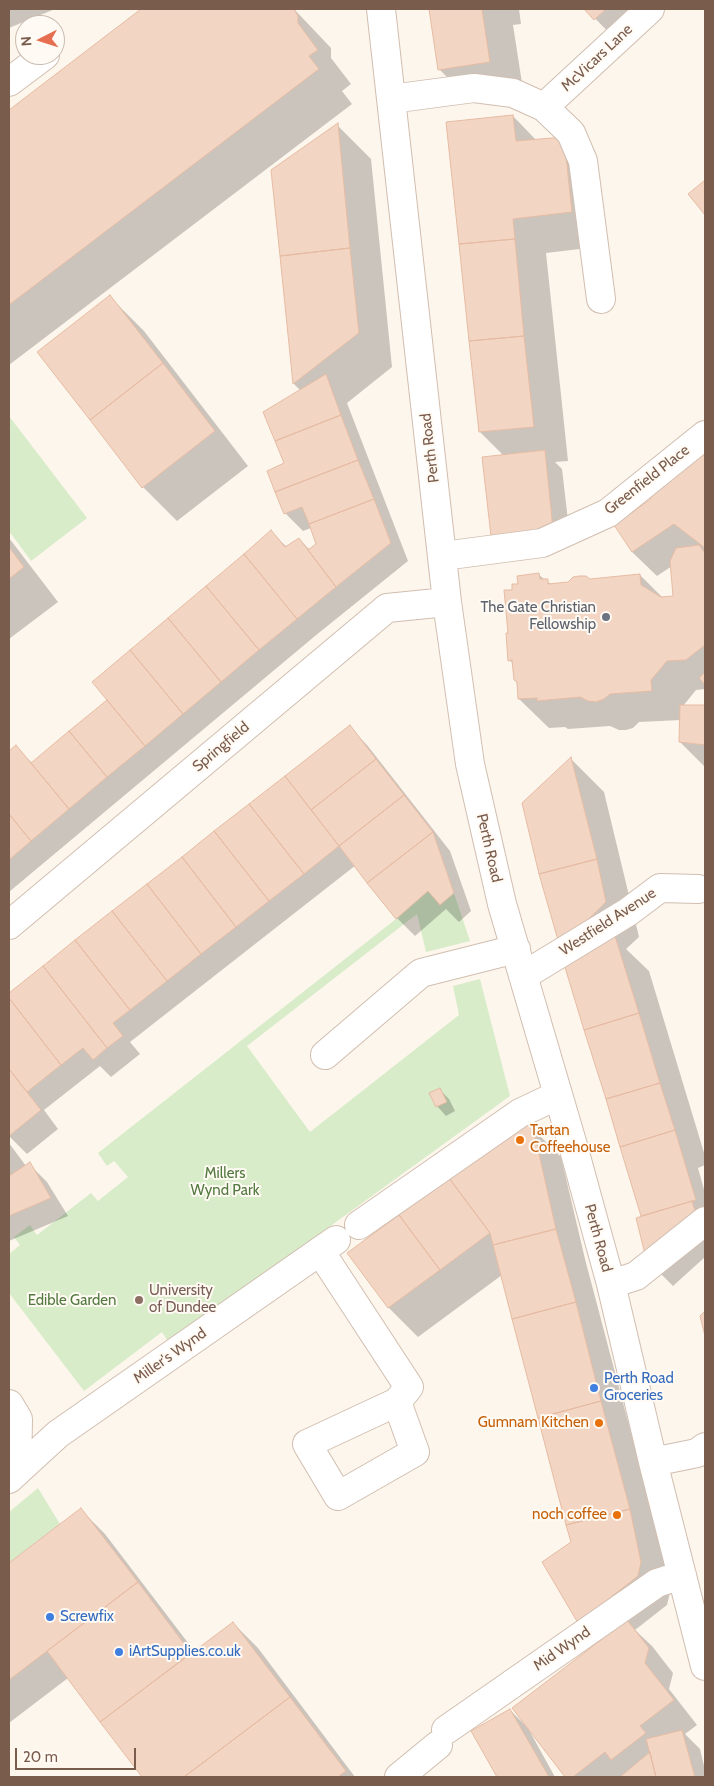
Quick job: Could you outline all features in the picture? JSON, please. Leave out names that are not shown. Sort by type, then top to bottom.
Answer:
[{"type":"street","name":"Perth Road","points":[[381,9],[447,602],[470,764],[502,904],[611,1284],[705,1666]]},
{"type":"street","name":"McVicars Lane","points":[[544,107],[650,9]]},
{"type":"street","points":[[9,82],[32,65]]},
{"type":"street","points":[[391,100],[474,88],[513,93],[544,107],[571,133],[583,161],[600,299]]},
{"type":"street","name":"Greenfield Place","points":[[442,556],[542,543],[608,513],[705,435]]},
{"type":"street","name":"Springfield","points":[[9,925],[387,608],[447,602]]},
{"type":"street","name":"Westfield Avenue","points":[[523,976],[628,912],[660,888],[698,889]]},
{"type":"street","points":[[325,1056],[421,973],[516,949]]},
{"type":"street","name":"Miller's Wynd","points":[[13,1476],[58,1434],[520,1113],[558,1095]]},
{"type":"street","points":[[611,1284],[636,1276],[705,1221]]},
{"type":"street","points":[[338,1239],[410,1387],[397,1402]]},
{"type":"street","points":[[9,1404],[18,1419],[13,1476]]},
{"type":"street","points":[[654,1462],[697,1453],[705,1446]]},
{"type":"street","name":"Mid Wynd","points":[[399,1777],[442,1738],[657,1584],[682,1575]]},
{"type":"green space","points":[[9,416],[87,518],[31,561],[9,531]]},
{"type":"green space","name":"Millers Wynd Park","points":[[428,891],[454,893],[470,941],[426,952],[417,914],[247,1046],[310,1132],[459,1015],[453,986],[480,979],[510,1096],[169,1343],[162,1332],[84,1391],[9,1293],[9,1254],[20,1245],[14,1237],[30,1225],[37,1235],[91,1193],[98,1201],[128,1177],[114,1161],[107,1166],[98,1153],[396,919]]},
{"type":"green space","points":[[38,1488],[60,1524],[9,1563],[9,1512]]},
{"type":"building","points":[[141,9],[294,9],[298,16],[298,23],[318,50],[309,56],[319,69],[9,305],[9,110]]},
{"type":"building","points":[[429,9],[482,9],[490,62],[438,70]]},
{"type":"building","points":[[584,9],[606,9],[594,20]]},
{"type":"building","points":[[513,115],[516,141],[564,137],[572,212],[513,219],[515,239],[459,244],[446,122]]},
{"type":"building","points":[[338,123],[350,248],[280,256],[271,170]]},
{"type":"building","points":[[705,180],[705,215],[688,194]]},
{"type":"building","points":[[515,239],[524,336],[469,341],[459,244]]},
{"type":"building","points":[[350,248],[359,333],[293,384],[280,256]]},
{"type":"building","points":[[110,295],[163,363],[90,420],[37,352]]},
{"type":"building","points":[[524,336],[534,427],[479,432],[469,341]]},
{"type":"building","points":[[163,363],[215,431],[142,488],[90,420]]},
{"type":"building","points":[[326,374],[341,415],[275,441],[263,412]]},
{"type":"building","points":[[341,415],[358,460],[275,492],[267,471],[284,463],[275,441]]},
{"type":"building","points":[[545,450],[553,529],[491,536],[482,457]]},
{"type":"building","points":[[705,450],[705,548],[674,524],[632,552],[614,525],[651,499],[649,491]]},
{"type":"building","points":[[358,460],[374,499],[309,524],[302,507],[284,514],[275,492]]},
{"type":"building","points":[[374,499],[391,543],[336,587],[308,550],[316,544],[309,524]]},
{"type":"building","points":[[271,530],[285,547],[299,538],[336,587],[297,619],[244,554]]},
{"type":"building","name":"The Gate Christian Fellowship","points":[[699,545],[705,553],[705,645],[686,660],[667,661],[651,680],[652,691],[610,694],[596,702],[580,697],[537,701],[537,698],[518,699],[517,682],[514,680],[512,660],[508,661],[506,633],[508,633],[504,590],[512,590],[512,584],[518,584],[517,576],[539,573],[540,579],[548,579],[548,584],[568,582],[573,577],[579,576],[586,576],[590,579],[640,574],[641,585],[661,597],[673,596],[670,561],[676,548]]},
{"type":"building","points":[[9,547],[24,567],[9,579]]},
{"type":"building","points":[[244,554],[297,619],[259,650],[206,586]]},
{"type":"building","points":[[206,586],[259,650],[221,682],[168,618]]},
{"type":"building","points":[[168,618],[221,682],[183,714],[130,650]]},
{"type":"building","points":[[130,650],[183,714],[145,746],[92,682]]},
{"type":"building","points":[[705,672],[705,685],[699,678]]},
{"type":"building","points":[[107,700],[145,746],[107,777],[69,731]]},
{"type":"building","points":[[680,705],[705,705],[705,745],[679,742]]},
{"type":"building","points":[[350,725],[376,759],[311,810],[285,776]]},
{"type":"building","points":[[69,731],[107,777],[69,809],[31,763]]},
{"type":"building","points":[[16,745],[69,809],[31,841],[9,814],[9,751]]},
{"type":"building","points":[[571,757],[597,859],[539,874],[522,803]]},
{"type":"building","points":[[376,759],[404,795],[339,846],[311,810]]},
{"type":"building","points":[[285,776],[339,846],[304,874],[249,804]]},
{"type":"building","points":[[404,795],[433,832],[367,883],[339,846]]},
{"type":"building","points":[[249,804],[304,874],[269,901],[214,831]]},
{"type":"building","points":[[9,814],[31,841],[9,860]]},
{"type":"building","points":[[214,831],[269,901],[236,927],[182,857]]},
{"type":"building","points":[[433,832],[454,893],[440,905],[428,891],[396,919],[367,883]]},
{"type":"building","points":[[182,857],[236,927],[201,954],[147,884]]},
{"type":"building","points":[[597,859],[606,902],[560,947],[539,874]]},
{"type":"building","points":[[147,884],[201,954],[167,981],[112,911]]},
{"type":"building","points":[[112,911],[167,981],[130,1010],[75,940]]},
{"type":"building","points":[[615,936],[639,1013],[584,1030],[564,964]]},
{"type":"building","points":[[75,940],[130,1010],[113,1023],[123,1036],[107,1048],[43,966]]},
{"type":"building","points":[[43,966],[107,1048],[93,1060],[83,1048],[61,1065],[9,998],[9,993]]},
{"type":"building","points":[[9,998],[61,1065],[27,1092],[9,1069]]},
{"type":"building","points":[[639,1013],[660,1083],[606,1099],[584,1030]]},
{"type":"building","points":[[9,1069],[41,1110],[9,1136]]},
{"type":"building","points":[[660,1083],[675,1130],[620,1147],[606,1099]]},
{"type":"building","points":[[440,1088],[447,1102],[436,1107],[429,1093]]},
{"type":"building","points":[[523,1121],[533,1127],[556,1229],[493,1245],[490,1233],[449,1178]]},
{"type":"building","points":[[675,1130],[696,1200],[641,1216],[620,1147]]},
{"type":"building","points":[[30,1162],[51,1198],[9,1216],[9,1176]]},
{"type":"building","points":[[449,1178],[490,1233],[440,1270],[399,1215]]},
{"type":"building","points":[[692,1201],[697,1217],[647,1262],[636,1218]]},
{"type":"building","points":[[399,1215],[440,1270],[388,1308],[347,1253]]},
{"type":"building","points":[[556,1229],[576,1302],[512,1319],[493,1245]]},
{"type":"building","points":[[576,1302],[601,1401],[538,1418],[512,1319]]},
{"type":"building","points":[[705,1311],[705,1336],[700,1316]]},
{"type":"building","points":[[601,1401],[630,1509],[566,1525],[538,1418]]},
{"type":"building","name":"Screwfix","points":[[81,1508],[138,1582],[9,1680],[9,1563]]},
{"type":"building","points":[[630,1509],[641,1562],[638,1576],[578,1623],[542,1562],[571,1542],[566,1525]]},
{"type":"building","name":"iArtSupplies.co.uk","points":[[138,1582],[191,1653],[100,1722],[47,1651]]},
{"type":"building","points":[[627,1620],[649,1648],[645,1663],[674,1700],[640,1726],[646,1733],[611,1760],[605,1752],[573,1777],[565,1777],[512,1708]]},
{"type":"building","points":[[233,1622],[290,1697],[184,1777],[142,1777],[100,1722]]},
{"type":"building","points":[[290,1697],[346,1771],[338,1777],[184,1777]]},
{"type":"building","points":[[510,1709],[549,1777],[497,1777],[471,1731]]},
{"type":"building","points":[[682,1730],[695,1777],[656,1777],[646,1739]]},
{"type":"building","points":[[650,1752],[656,1777],[620,1777]]},
{"type":"place","name":"The Gate Christian Fellowship","points":[[606,617]]},
{"type":"place","name":"Tartan Coffeehouse","points":[[520,1140]]},
{"type":"place","name":"University of Dundee","points":[[139,1300]]},
{"type":"place","name":"Perth Road Groceries","points":[[594,1388]]},
{"type":"place","name":"Gumnam Kitchen","points":[[599,1423]]},
{"type":"place","name":"noch coffee","points":[[617,1515]]},
{"type":"place","name":"Screwfix","points":[[50,1617]]},
{"type":"place","name":"iArtSupplies.co.uk","points":[[119,1652]]},
{"type":"park label","name":"Edible Garden","points":[[72,1301]]}]
